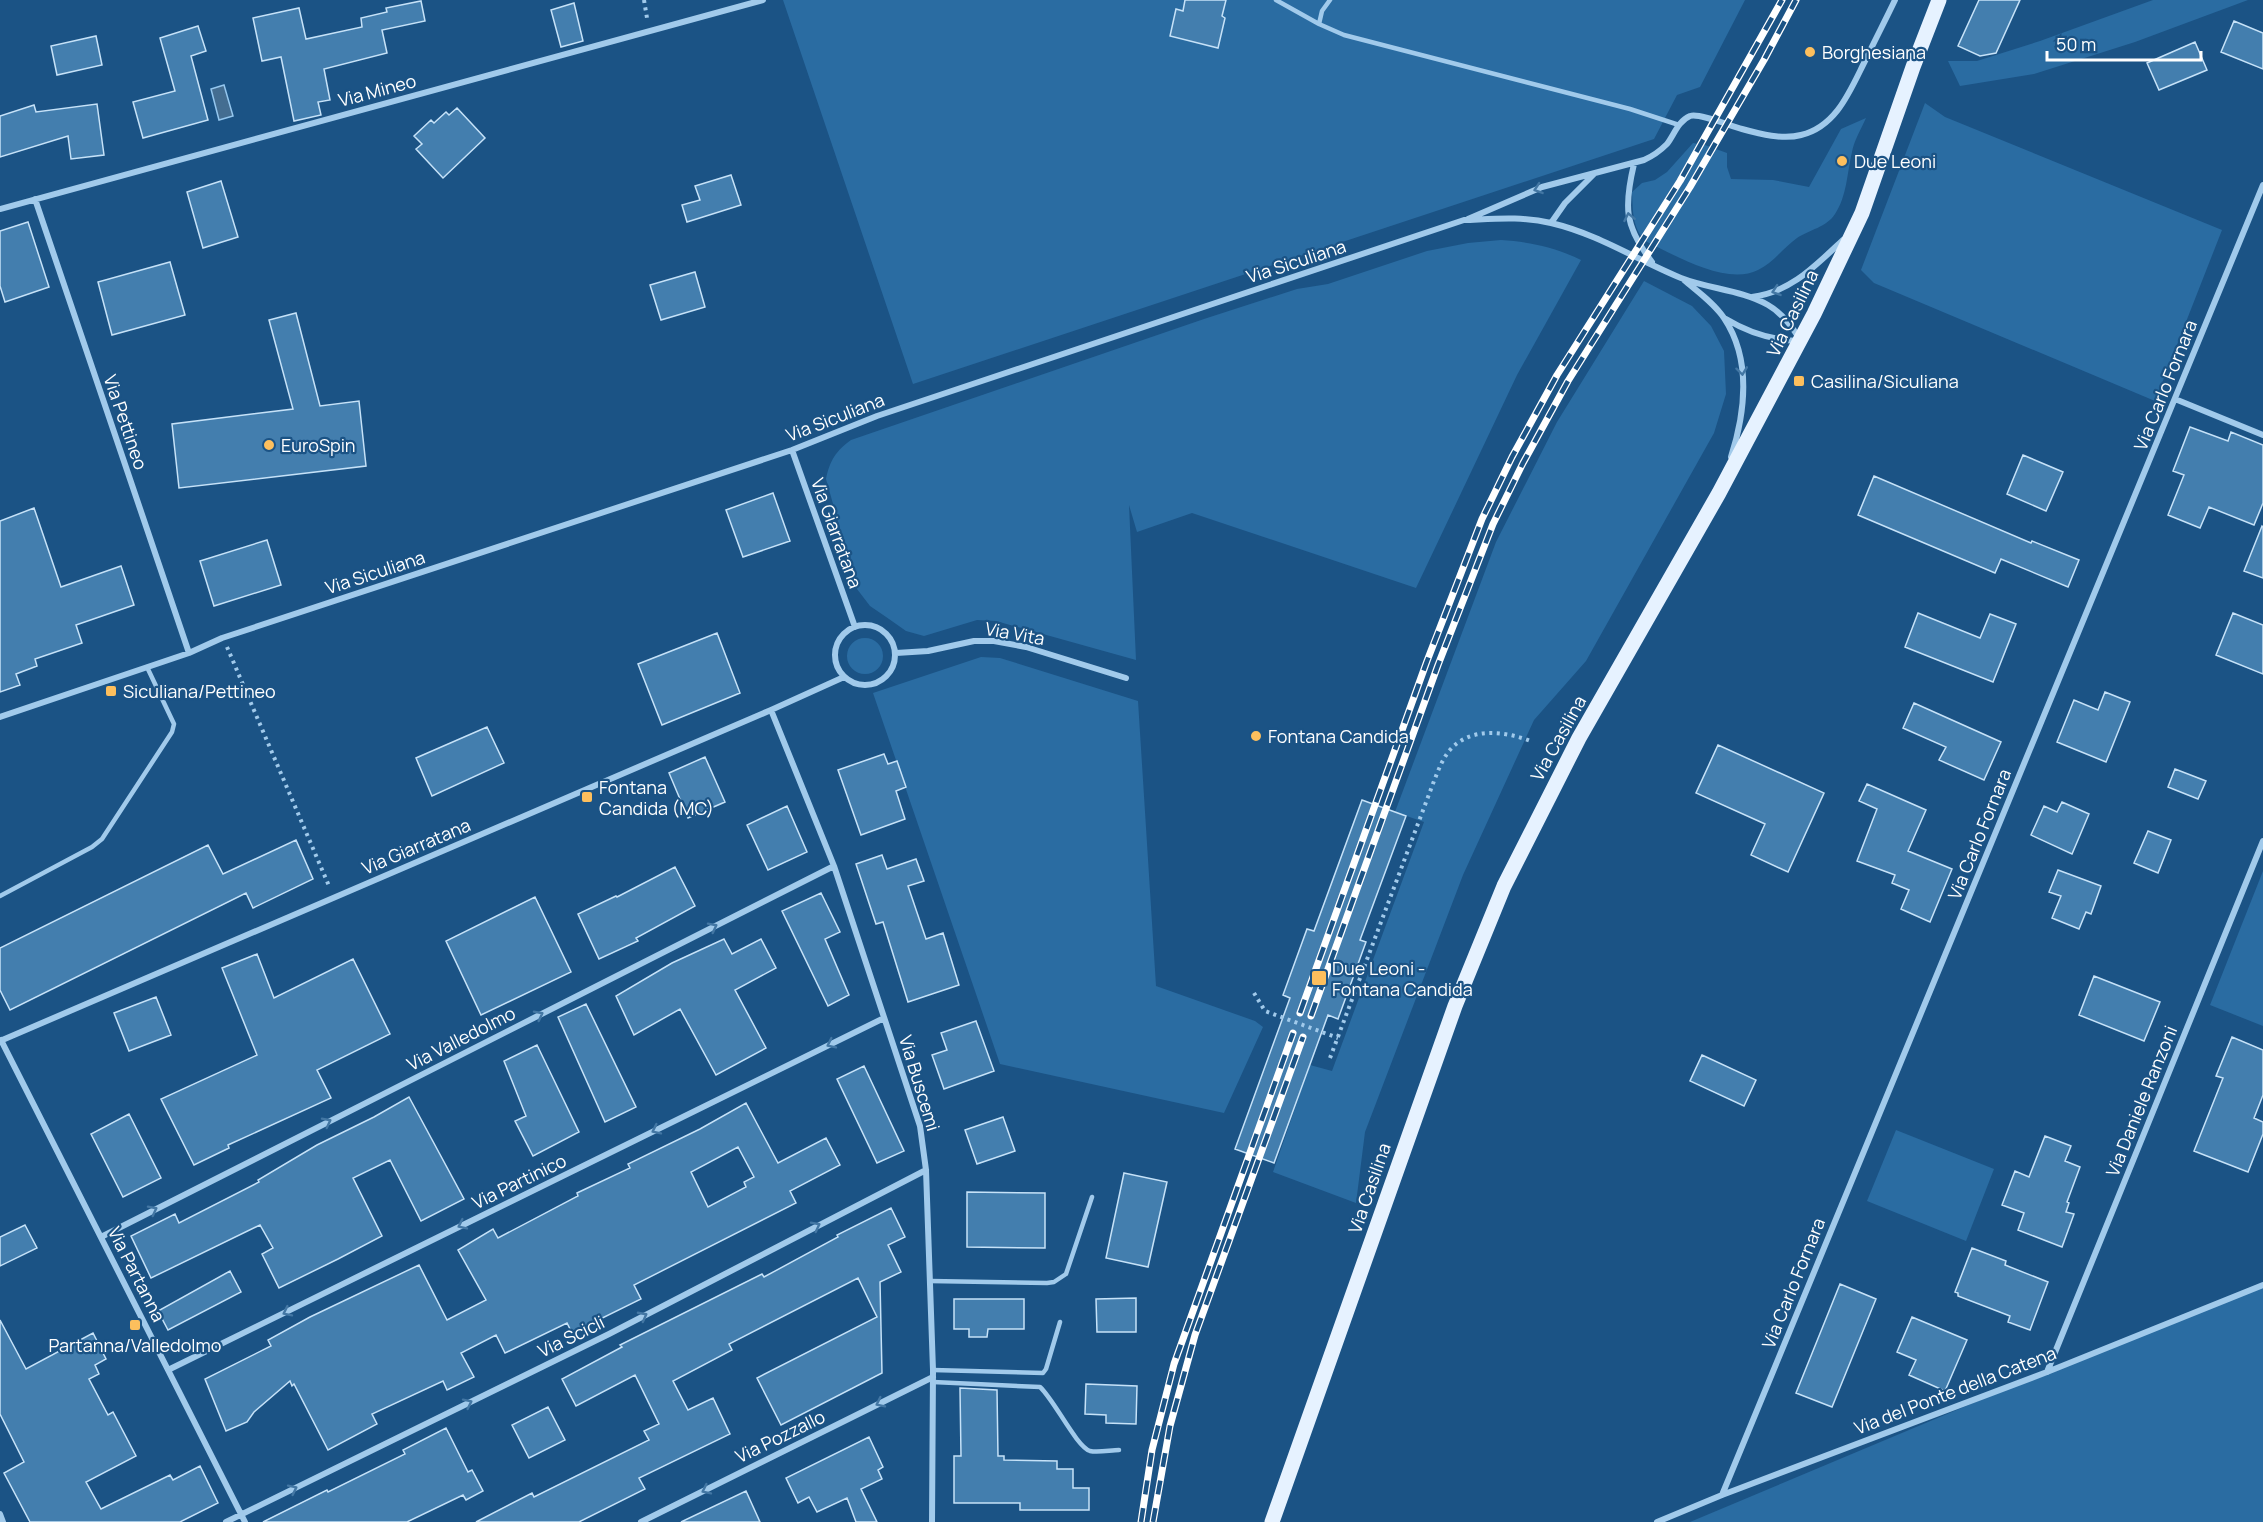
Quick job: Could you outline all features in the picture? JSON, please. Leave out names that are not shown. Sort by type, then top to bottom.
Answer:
[{"type":"main road","name":"Via Casilina","points":[[1272,1522],[1455,1006],[1500,895],[1579,738],[1719,493],[1800,342],[1854,230],[1939,0]]},
{"type":"street","name":"Via Mineo","points":[[0,209],[763,0]]},
{"type":"street","points":[[1464,220],[1542,187],[1634,164],[1659,152],[1686,118],[1695,115],[1743,130],[1779,136],[1794,136],[1816,129],[1830,119],[1846,99],[1895,0]]},
{"type":"street","points":[[1634,164],[1627,198],[1628,216],[1634,237],[1654,265]]},
{"type":"street","points":[[1551,223],[1565,203],[1594,174]]},
{"type":"street","name":"Via Carlo Fornara","points":[[1722,1495],[2263,185]]},
{"type":"street","name":"Via Pettineo","points":[[35,199],[189,653]]},
{"type":"street","name":"Via Siculiana","points":[[0,717],[189,653],[222,638],[792,450],[877,416],[1464,220],[1512,218],[1551,223],[1605,241],[1681,278]]},
{"type":"street","points":[[1749,297],[1771,293],[1794,283],[1854,230]]},
{"type":"street","points":[[1681,278],[1749,297],[1776,310],[1790,324],[1800,342]]},
{"type":"street","points":[[1681,278],[1704,296],[1731,329],[1743,372],[1744,390],[1738,431],[1719,493]]},
{"type":"street","points":[[1723,317],[1761,336],[1800,342]]},
{"type":"street","points":[[2175,399],[2263,435]]},
{"type":"street","name":"Via Giarratana","points":[[792,450],[855,627]]},
{"type":"street","points":[[867,625],[881,629],[889,635],[896,653],[894,667],[889,675],[875,685],[858,685],[844,677],[836,660],[836,648],[841,637],[855,627],[867,625]]},
{"type":"street","name":"Via Vita","points":[[896,653],[928,651],[974,641],[994,641],[1038,650],[1126,678]]},
{"type":"street","name":"Via Giarratana","points":[[1,1041],[844,677]]},
{"type":"street","name":"Via Buscemi","points":[[771,710],[834,866],[916,1112],[926,1170],[933,1377],[932,1522]]},
{"type":"street","name":"Via Daniele Ranzoni","points":[[2047,1372],[2263,841]]},
{"type":"street","name":"Via Valledolmo","points":[[101,1237],[834,866]]},
{"type":"street","name":"Via Partinico","points":[[168,1370],[884,1018]]},
{"type":"street","name":"Via Partanna","points":[[1,1041],[245,1522]]},
{"type":"street","name":"Via Scicli","points":[[226,1522],[609,1334],[926,1170]]},
{"type":"street","name":"Via del Ponte della Catena","points":[[1657,1522],[1722,1495],[2047,1372],[2263,1285]]},
{"type":"street","name":"Via Pozzallo","points":[[641,1522],[933,1377]]},
{"type":"street","points":[[0,1514],[3,1522]]},
{"type":"lane","points":[[1276,0],[1319,24],[1360,40],[1630,109],[1679,126]]},
{"type":"lane","points":[[1319,24],[1322,11],[1330,0]]},
{"type":"lane","points":[[0,896],[92,847],[102,839],[172,732],[174,724],[147,667]]},
{"type":"lane","points":[[930,1281],[1047,1283],[1060,1279],[1066,1274],[1092,1197]]},
{"type":"lane","points":[[933,1377],[1043,1373],[1047,1369],[1060,1322]]},
{"type":"lane","points":[[933,1377],[1040,1387],[1050,1396],[1080,1444],[1091,1451],[1119,1450]]},
{"type":"path","points":[[644,0],[650,31]]},
{"type":"path","points":[[222,638],[334,898]]},
{"type":"path","points":[[1330,1058],[1434,781],[1448,752],[1466,738],[1487,733],[1510,734],[1533,742]]},
{"type":"path","points":[[1254,993],[1265,1011],[1338,1038]]},
{"type":"shaded area","points":[[783,0],[1745,0],[1700,87],[1677,95],[1654,139],[913,384]]},
{"type":"shaded area","points":[[2153,0],[2248,0],[2135,42],[2034,74],[1960,86],[1948,61],[1977,61]]},
{"type":"shaded area","points":[[224,85],[233,116],[219,120],[211,89]]},
{"type":"shaded area","points":[[1925,103],[1945,117],[2222,230],[2155,401],[1874,283],[1861,270]]},
{"type":"shaded area","points":[[1866,118],[1854,144],[1844,192],[1835,214],[1823,225],[1797,238],[1758,270],[1745,274],[1716,272],[1686,261],[1645,241],[1641,236],[1634,218],[1632,192],[1642,183],[1655,180],[1667,172],[1693,143],[1727,153],[1727,167],[1731,179],[1773,180],[1809,187],[1841,129]]},
{"type":"shaded area","points":[[1501,240],[1542,246],[1581,260],[1517,375],[1416,588],[1192,513],[1137,532],[1129,505],[1136,660],[996,621],[977,620],[924,636],[906,631],[870,606],[857,589],[826,479],[834,456],[851,440],[1297,289],[1328,284],[1427,251],[1468,243]]},
{"type":"shaded area","points":[[1644,281],[1692,306],[1711,326],[1724,351],[1726,394],[1714,433],[1586,661],[1534,720],[1463,875],[1365,1132],[1356,1203],[1273,1172],[1310,1065],[1332,1071],[1424,822],[1395,812],[1496,542],[1557,422]]},
{"type":"shaded area","points":[[865,638],[878,643],[883,656],[878,669],[865,674],[852,669],[847,656],[852,643]]},
{"type":"shaded area","points":[[981,657],[1000,658],[1138,701],[1156,986],[1255,1021],[1263,1027],[1224,1113],[1000,1064],[873,693]]},
{"type":"shaded area","points":[[2263,871],[2263,1026],[2210,1005]]},
{"type":"shaded area","points":[[1896,1130],[1994,1169],[1966,1241],[1867,1201]]},
{"type":"shaded area","points":[[2263,1285],[2263,1522],[1690,1522],[2047,1372]]},
{"type":"building","points":[[1185,0],[1226,0],[1222,16],[1225,18],[1218,48],[1170,36],[1176,9],[1183,11]]},
{"type":"building","points":[[1979,0],[2020,0],[1996,53],[1980,56],[1958,46]]},
{"type":"building","points":[[421,1],[425,21],[382,30],[387,53],[324,69],[330,100],[318,102],[321,115],[294,121],[281,57],[262,61],[253,18],[299,8],[306,39],[362,27],[361,18],[387,12],[386,8]]},
{"type":"building","points":[[574,3],[583,41],[561,47],[551,10]]},
{"type":"building","points":[[2234,21],[2263,33],[2263,69],[2221,52]]},
{"type":"building","points":[[198,26],[206,51],[191,56],[208,120],[143,138],[133,102],[175,91],[160,38]]},
{"type":"building","points":[[96,36],[102,65],[57,75],[51,46]]},
{"type":"building","points":[[2195,42],[2207,70],[2159,90],[2147,63]]},
{"type":"building","points":[[97,104],[104,155],[71,159],[68,136],[0,157],[0,116],[34,105],[36,112]]},
{"type":"building","points":[[457,108],[485,138],[443,178],[416,149],[422,144],[414,136],[431,120],[434,123],[446,112],[449,115]]},
{"type":"building","points":[[731,175],[741,205],[687,222],[682,205],[700,200],[695,186]]},
{"type":"building","points":[[221,181],[238,237],[203,248],[187,192]]},
{"type":"building","points":[[28,222],[49,287],[5,302],[0,286],[0,231]]},
{"type":"building","points":[[170,262],[185,315],[112,335],[98,282]]},
{"type":"building","points":[[695,272],[705,307],[661,320],[650,285]]},
{"type":"building","name":"EuroSpin","points":[[296,313],[320,406],[359,401],[366,466],[179,488],[172,424],[293,409],[269,320]]},
{"type":"building","points":[[2190,427],[2228,441],[2231,432],[2263,445],[2263,503],[2254,525],[2209,507],[2200,528],[2168,515],[2184,475],[2173,471]]},
{"type":"building","points":[[2023,455],[2063,472],[2046,511],[2007,494]]},
{"type":"building","points":[[1874,476],[2031,543],[2032,541],[2079,560],[2068,587],[2001,559],[1995,573],[1858,515]]},
{"type":"building","points":[[773,493],[790,541],[743,557],[726,510]]},
{"type":"building","points":[[34,508],[61,587],[121,566],[134,605],[76,625],[82,643],[35,659],[37,666],[16,674],[20,685],[0,692],[0,521]]},
{"type":"building","points":[[2263,527],[2263,578],[2244,571]]},
{"type":"building","points":[[267,540],[281,585],[214,606],[200,561]]},
{"type":"building","points":[[1918,613],[1980,638],[1990,614],[2016,624],[1993,682],[1905,647]]},
{"type":"building","points":[[2233,613],[2263,625],[2263,674],[2216,655]]},
{"type":"building","points":[[717,633],[740,693],[662,725],[638,664]]},
{"type":"building","points":[[2105,692],[2130,702],[2106,762],[2057,742],[2074,700],[2098,710]]},
{"type":"building","points":[[1914,703],[2001,742],[1984,780],[1939,760],[1946,747],[1903,728]]},
{"type":"building","points":[[487,727],[504,763],[432,796],[416,758]]},
{"type":"building","points":[[1718,745],[1824,793],[1788,872],[1751,855],[1765,824],[1696,793]]},
{"type":"building","points":[[884,754],[888,764],[897,761],[906,787],[896,791],[905,819],[861,835],[838,770]]},
{"type":"building","points":[[705,757],[725,802],[688,818],[669,773]]},
{"type":"building","points":[[2175,769],[2206,781],[2198,799],[2168,787]]},
{"type":"building","points":[[1867,784],[1926,810],[1908,851],[1952,869],[1930,922],[1901,909],[1909,890],[1892,883],[1895,875],[1857,861],[1877,809],[1859,801]]},
{"type":"building","points":[[1362,800],[1406,816],[1360,940],[1366,942],[1338,1019],[1328,1015],[1274,1163],[1235,1149],[1290,998],[1283,995],[1307,929],[1314,931]]},
{"type":"building","points":[[2062,802],[2089,814],[2072,854],[2031,835],[2044,806],[2057,812]]},
{"type":"building","points":[[787,806],[807,852],[768,870],[747,825]]},
{"type":"building","points":[[2148,831],[2171,840],[2158,873],[2134,863]]},
{"type":"building","points":[[296,840],[313,879],[253,908],[246,893],[10,1010],[0,990],[0,948],[208,845],[223,874]]},
{"type":"building","points":[[882,855],[887,869],[916,859],[924,881],[908,886],[926,939],[943,933],[959,985],[908,1002],[883,922],[876,924],[856,864]]},
{"type":"building","points":[[675,867],[695,906],[636,938],[638,941],[599,959],[578,914]]},
{"type":"building","points":[[2058,870],[2101,886],[2091,914],[2086,912],[2079,929],[2052,918],[2061,896],[2049,892]]},
{"type":"building","points":[[821,893],[840,932],[825,939],[849,995],[828,1006],[782,911]]},
{"type":"building","points":[[535,897],[571,972],[481,1015],[446,941]]},
{"type":"building","points":[[724,939],[732,954],[761,939],[776,968],[735,990],[766,1048],[716,1075],[680,1009],[634,1035],[616,996],[672,963]]},
{"type":"building","points":[[257,954],[274,998],[353,959],[390,1034],[317,1070],[331,1098],[228,1145],[229,1148],[194,1165],[161,1099],[257,1055],[222,968]]},
{"type":"building","points":[[2094,976],[2160,1002],[2144,1041],[2079,1015]]},
{"type":"building","points":[[156,997],[171,1035],[129,1051],[114,1013]]},
{"type":"building","points":[[586,1004],[636,1107],[605,1122],[558,1017]]},
{"type":"building","points":[[976,1021],[994,1071],[944,1089],[932,1055],[947,1050],[941,1033]]},
{"type":"building","points":[[2232,1037],[2263,1050],[2263,1095],[2254,1118],[2263,1122],[2263,1134],[2248,1172],[2194,1151],[2223,1078],[2216,1076]]},
{"type":"building","points":[[537,1045],[579,1132],[533,1156],[515,1121],[526,1116],[504,1061]]},
{"type":"building","points":[[1702,1055],[1756,1080],[1744,1106],[1690,1081]]},
{"type":"building","points":[[864,1066],[904,1151],[877,1163],[837,1079]]},
{"type":"building","points":[[409,1097],[464,1199],[421,1221],[390,1160],[353,1178],[382,1236],[338,1259],[279,1288],[262,1254],[273,1248],[260,1225],[151,1278],[131,1236],[175,1214],[179,1223],[259,1182],[258,1180],[317,1145]]},
{"type":"building","points":[[746,1103],[778,1163],[826,1138],[840,1165],[790,1191],[796,1203],[634,1285],[641,1299],[572,1333],[567,1323],[505,1353],[496,1335],[461,1353],[474,1377],[447,1390],[443,1381],[372,1414],[377,1424],[328,1450],[294,1384],[292,1386],[290,1381],[254,1412],[247,1422],[226,1431],[205,1379],[271,1346],[268,1340],[310,1317],[419,1265],[447,1320],[486,1300],[458,1250],[493,1229],[498,1238],[578,1196],[577,1193],[630,1168],[628,1164],[700,1129]],"holes":[[[738,1147],[754,1177],[744,1182],[746,1187],[708,1207],[691,1172]]]},
{"type":"building","points":[[129,1114],[161,1178],[123,1197],[91,1134]]},
{"type":"building","points":[[1003,1117],[1015,1151],[977,1164],[965,1130]]},
{"type":"building","points":[[2045,1136],[2071,1146],[2065,1161],[2080,1167],[2067,1202],[2069,1203],[2066,1212],[2074,1214],[2062,1247],[2018,1230],[2024,1213],[2002,1205],[2015,1171],[2029,1177]]},
{"type":"building","points":[[1124,1173],[1167,1182],[1148,1267],[1106,1258]]},
{"type":"building","points":[[967,1192],[1045,1193],[1045,1248],[967,1247]]},
{"type":"building","points":[[891,1208],[905,1237],[888,1245],[901,1272],[880,1282],[882,1373],[781,1425],[757,1378],[877,1317],[858,1278],[729,1344],[732,1350],[673,1381],[688,1410],[713,1398],[730,1434],[639,1478],[645,1489],[579,1522],[476,1522],[532,1493],[534,1497],[649,1440],[644,1431],[659,1424],[635,1375],[576,1406],[562,1379],[622,1347],[620,1345],[762,1274],[764,1277],[838,1237],[837,1235]]},
{"type":"building","points":[[25,1225],[37,1248],[0,1266],[0,1237]]},
{"type":"building","points":[[1972,1248],[2006,1261],[2005,1265],[2048,1282],[2030,1330],[2008,1322],[2010,1316],[1958,1296],[1955,1292]]},
{"type":"building","points":[[230,1271],[241,1292],[168,1330],[158,1311]]},
{"type":"building","points":[[1840,1284],[1876,1299],[1832,1407],[1796,1393]]},
{"type":"building","points":[[1136,1298],[1136,1332],[1097,1332],[1096,1299]]},
{"type":"building","points":[[954,1299],[1024,1299],[1024,1329],[988,1329],[987,1337],[969,1337],[969,1329],[954,1329]]},
{"type":"building","points":[[1912,1317],[1967,1340],[1945,1391],[1909,1375],[1916,1360],[1897,1352]]},
{"type":"building","points":[[0,1320],[26,1369],[93,1333],[106,1359],[95,1365],[99,1374],[89,1379],[108,1415],[113,1412],[136,1456],[86,1482],[101,1509],[170,1475],[173,1480],[200,1466],[218,1503],[180,1522],[30,1522],[4,1473],[24,1462],[0,1414]]},
{"type":"building","points":[[1086,1384],[1137,1386],[1136,1424],[1106,1423],[1106,1415],[1085,1414]]},
{"type":"building","points":[[960,1388],[997,1390],[998,1456],[1004,1456],[1004,1460],[1057,1461],[1057,1469],[1073,1469],[1073,1488],[1089,1488],[1089,1510],[1020,1510],[1020,1503],[954,1503],[954,1456],[961,1456]]},
{"type":"building","points":[[548,1407],[565,1440],[529,1458],[512,1425]]},
{"type":"building","points":[[446,1428],[468,1472],[472,1470],[483,1491],[466,1500],[463,1495],[407,1522],[263,1522],[405,1454],[403,1450]]},
{"type":"building","points":[[869,1437],[883,1467],[878,1470],[882,1479],[861,1489],[877,1522],[856,1522],[847,1498],[817,1512],[809,1497],[798,1503],[786,1478]]},
{"type":"building","points":[[746,1491],[760,1522],[681,1522]]},
{"type":"railway","points":[[1300,1013],[1427,661],[1482,519],[1512,457],[1557,375],[1680,181],[1782,0]]},
{"type":"railway","points":[[1311,1016],[1438,665],[1493,524],[1568,381],[1690,187],[1796,0]]},
{"type":"railway","points":[[1141,1522],[1152,1450],[1174,1364],[1293,1033]]},
{"type":"railway","points":[[1153,1522],[1170,1426],[1195,1335],[1303,1037]]},
{"type":"place","name":"Borghesiana","points":[[1810,52]]},
{"type":"place","name":"Due Leoni","points":[[1842,161]]},
{"type":"place","name":"Casilina/Siculiana","points":[[1799,381]]},
{"type":"place","name":"EuroSpin","points":[[269,445]]},
{"type":"place","name":"Siculiana/Pettineo","points":[[111,691]]},
{"type":"place","name":"Fontana Candida","points":[[1256,736]]},
{"type":"place","name":"Fontana Candida (MC)","points":[[587,797]]},
{"type":"place","name":"Due Leoni - Fontana Candida","points":[[1319,978]]},
{"type":"place","name":"Partanna/Valledolmo","points":[[135,1325]]}]
